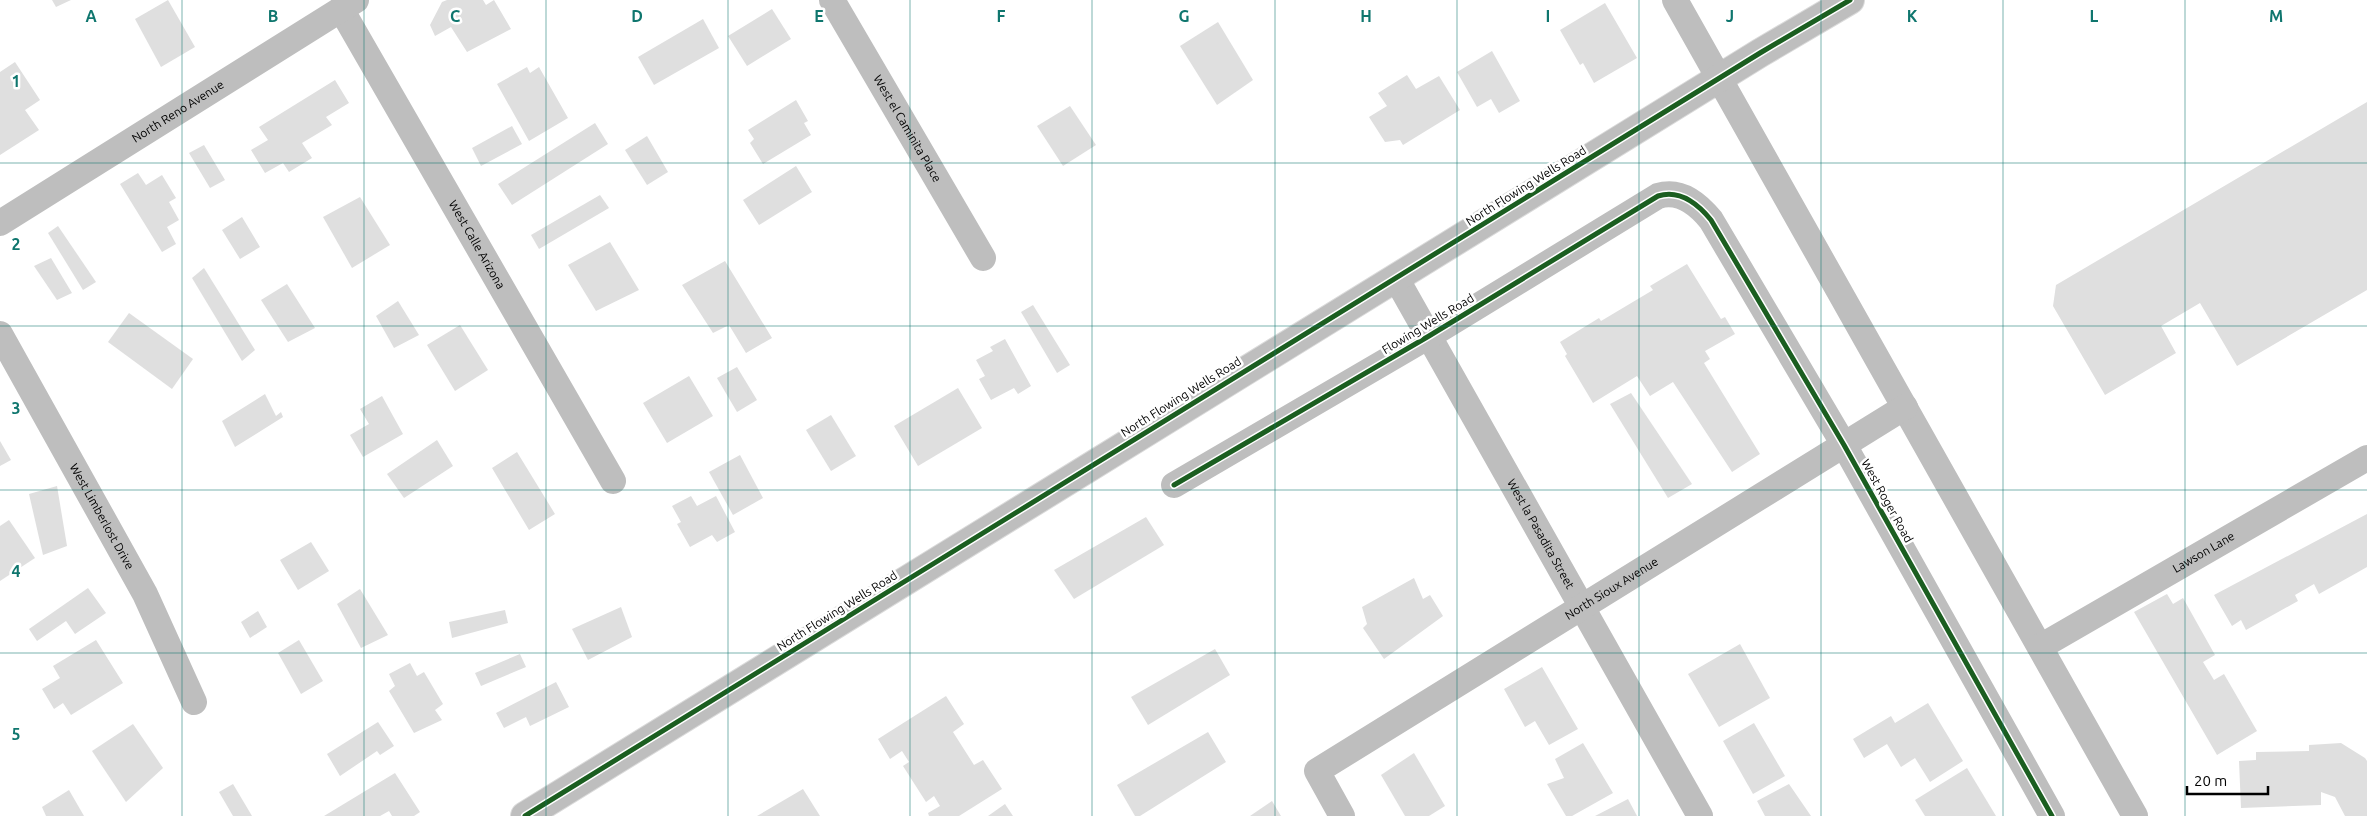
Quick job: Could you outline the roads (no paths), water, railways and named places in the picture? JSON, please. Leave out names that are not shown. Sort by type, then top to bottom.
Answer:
[{"type":"main road","name":"North Flowing Wells Road","points":[[525,816],[1183,407],[1396,278],[1718,78],[1850,0]]},
{"type":"street","name":"West el Caminita Place","points":[[832,0],[983,258]]},
{"type":"street","points":[[1674,0],[2135,816]]},
{"type":"street","name":"North Reno Avenue","points":[[0,223],[349,5]]},
{"type":"street","name":"West Calle Arizona","points":[[349,5],[612,481]]},
{"type":"street","name":"Flowing Wells Road","points":[[1174,485],[1429,336],[1658,196],[1666,193],[1694,202]]},
{"type":"street","name":"West Roger Road","points":[[1694,202],[1711,220],[1844,445],[2052,816]]},
{"type":"street","name":"West la Pasadita Street","points":[[1396,278],[1700,816]]},
{"type":"street","name":"West Limberlost Drive","points":[[0,334],[145,594],[194,702]]},
{"type":"street","name":"North Sioux Avenue","points":[[1342,816],[1317,771],[1584,608],[1905,407]]},
{"type":"street","name":"Lawson Lane","points":[[2040,647],[2367,458]]}]
